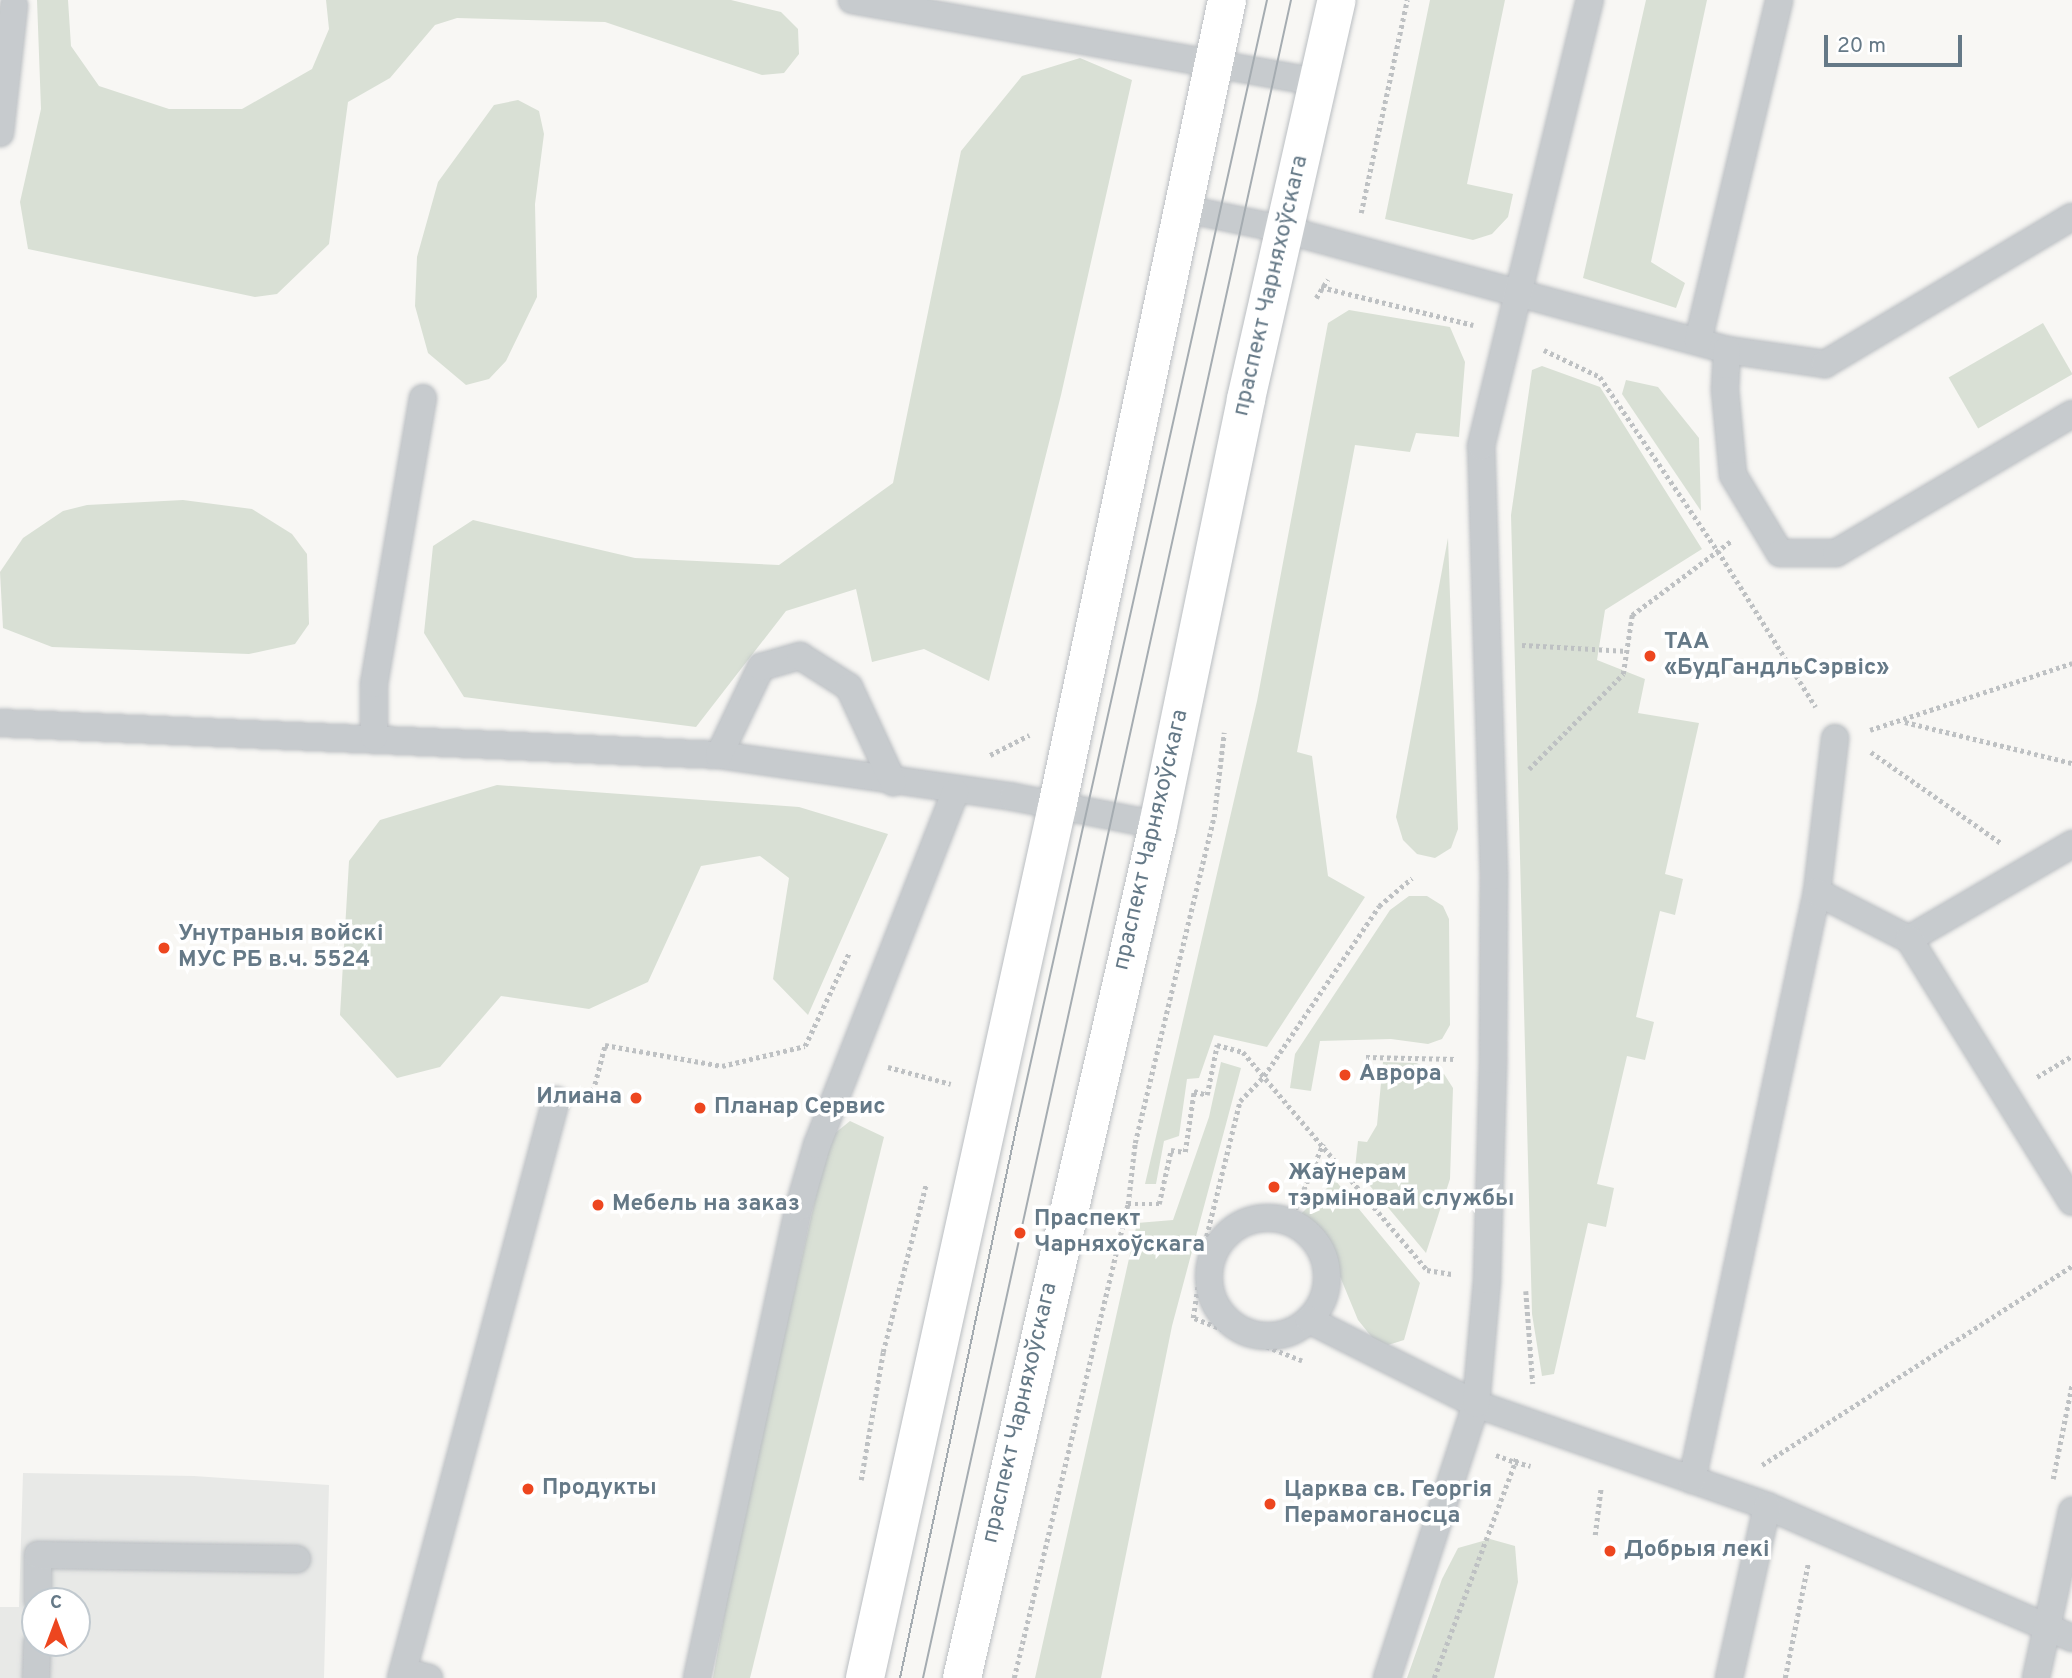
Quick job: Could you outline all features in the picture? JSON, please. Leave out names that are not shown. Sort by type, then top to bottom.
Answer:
[{"type":"main road","points":[[865,1678],[1058,807],[1227,0]]},
{"type":"main road","name":"праспект Чарняхоўскага","points":[[962,1678],[1158,825],[1337,0]]},
{"type":"lane","points":[[852,0],[1318,82]]},
{"type":"lane","points":[[1387,1678],[1476,1404],[1487,1280],[1493,1060],[1494,876],[1481,446],[1505,331],[1517,293],[1590,0]]},
{"type":"lane","points":[[1698,341],[1779,0]]},
{"type":"lane","points":[[0,133],[14,6]]},
{"type":"lane","points":[[1185,209],[1286,230],[1727,349],[1825,364],[2072,217]]},
{"type":"lane","points":[[1727,349],[1725,390],[1733,475],[1780,553],[1836,553],[2072,414]]},
{"type":"lane","points":[[374,737],[374,684],[423,398]]},
{"type":"lane","points":[[719,755],[761,667],[800,656],[849,687],[893,782]]},
{"type":"lane","points":[[0,723],[374,737],[719,755],[1158,825]]},
{"type":"lane","points":[[1692,1480],[1817,892],[1835,738]]},
{"type":"lane","points":[[697,1678],[817,1145],[955,792]]},
{"type":"lane","points":[[1909,939],[2072,844]]},
{"type":"lane","points":[[1817,892],[1909,939],[2072,1202]]},
{"type":"lane","points":[[429,1678],[402,1674],[556,1100]]},
{"type":"lane","points":[[1268,1217],[1290,1222],[1308,1234],[1325,1259],[1325,1296],[1309,1320],[1293,1331],[1271,1336],[1250,1334],[1229,1322],[1213,1300],[1209,1275],[1213,1255],[1224,1237],[1243,1223],[1268,1217]]},
{"type":"lane","points":[[1309,1320],[1476,1404],[1768,1506],[2072,1638]]},
{"type":"lane","points":[[1729,1678],[1768,1506]]},
{"type":"lane","points":[[2036,1678],[2072,1511]]},
{"type":"lane","points":[[38,1587],[38,1555],[297,1559]]},
{"type":"lane","points":[[36,1678],[37,1657]]},
{"type":"path","points":[[1312,307],[1321,287],[1353,248],[1407,0]]},
{"type":"path","points":[[1321,287],[1505,331],[1600,377],[1718,551],[1835,738],[1879,755],[2034,866]]},
{"type":"path","points":[[1523,775],[1623,674],[1632,615],[1758,519]]},
{"type":"path","points":[[1508,645],[1627,651]]},
{"type":"path","points":[[1835,738],[1905,722],[2072,663]]},
{"type":"path","points":[[1905,722],[2072,763]]},
{"type":"path","points":[[1014,1678],[1128,1204],[1135,1143],[1214,817],[1225,726]]},
{"type":"path","points":[[984,758],[1029,734]]},
{"type":"path","points":[[1264,1076],[1379,906],[1412,878]]},
{"type":"path","points":[[591,1098],[605,1045],[722,1066],[805,1046],[851,948]]},
{"type":"path","points":[[1128,1204],[1159,1204],[1171,1150],[1185,1152],[1194,1091],[1207,1095],[1217,1045],[1243,1052],[1427,1270],[1526,1286],[1534,1392]]},
{"type":"path","points":[[1366,1057],[1493,1060]]},
{"type":"path","points":[[889,1068],[951,1084]]},
{"type":"path","points":[[1290,1222],[1322,1144]]},
{"type":"path","points":[[1750,1472],[2072,1266]]},
{"type":"path","points":[[1434,1678],[1515,1462],[1540,1469]]},
{"type":"path","points":[[1589,1483],[1614,1490]]},
{"type":"path","points":[[1595,1535],[1601,1486]]},
{"type":"path","points":[[1785,1678],[1810,1554]]},
{"type":"shaded area","points":[[37,0],[68,0],[71,46],[99,86],[169,109],[242,109],[312,69],[329,29],[326,0],[731,0],[781,12],[798,29],[799,54],[784,73],[762,75],[605,22],[457,18],[435,25],[390,78],[348,102],[329,244],[277,294],[255,297],[28,249],[20,202],[41,109]]},
{"type":"shaded area","points":[[1430,0],[1505,0],[1467,184],[1513,194],[1508,217],[1492,234],[1473,240],[1385,219]]},
{"type":"shaded area","points":[[1646,0],[1707,0],[1651,262],[1685,283],[1676,308],[1583,278]]},
{"type":"shaded area","points":[[1080,58],[1132,80],[1061,395],[989,681],[924,649],[872,662],[856,589],[786,611],[696,727],[464,697],[424,633],[433,546],[473,520],[635,558],[779,565],[893,483],[961,151],[1022,76]]},
{"type":"shaded area","points":[[518,100],[539,111],[544,134],[535,204],[537,297],[506,361],[489,379],[466,385],[428,353],[415,306],[417,257],[438,182],[494,105]]},
{"type":"shaded area","points":[[1349,310],[1450,327],[1465,362],[1459,437],[1416,433],[1410,452],[1355,445],[1297,752],[1312,756],[1328,876],[1365,897],[1267,1047],[1214,1035],[1199,1078],[1187,1079],[1179,1136],[1164,1141],[1156,1184],[1145,1184],[1257,701],[1328,323]]},
{"type":"shaded area","points":[[2043,323],[2072,374],[1978,429],[1949,378]]},
{"type":"shaded area","points":[[1542,366],[1600,387],[1702,549],[1605,610],[1597,660],[1645,679],[1638,713],[1699,723],[1665,874],[1683,879],[1675,915],[1660,911],[1636,1017],[1654,1022],[1645,1060],[1627,1056],[1597,1184],[1614,1188],[1606,1227],[1588,1223],[1554,1374],[1542,1376],[1532,1314],[1511,515],[1532,370]]},
{"type":"shaded area","points":[[1626,380],[1658,387],[1699,438],[1701,511],[1622,394]]},
{"type":"shaded area","points":[[183,500],[252,509],[292,534],[307,554],[309,624],[295,644],[249,654],[52,647],[3,628],[0,572],[23,538],[63,511],[87,505]]},
{"type":"shaded area","points":[[1448,538],[1458,829],[1451,848],[1435,858],[1417,854],[1403,840],[1396,817]]},
{"type":"shaded area","points":[[497,785],[799,807],[888,834],[808,1015],[773,979],[789,878],[760,856],[701,866],[648,982],[589,1009],[501,996],[440,1067],[397,1078],[340,1015],[349,861],[380,820]]},
{"type":"shaded area","points":[[1409,896],[1427,896],[1443,906],[1449,919],[1450,1025],[1442,1039],[1428,1044],[1391,1039],[1320,1041],[1311,1091],[1290,1088],[1295,1054],[1390,910]]},
{"type":"shaded area","points":[[1221,1062],[1241,1068],[1172,1326],[1101,1678],[1035,1678],[1137,1223],[1173,1220],[1209,1117]]},
{"type":"shaded area","points":[[1383,1062],[1416,1063],[1444,1074],[1453,1088],[1450,1179],[1426,1253],[1355,1168],[1358,1141],[1367,1142],[1377,1125]]},
{"type":"shaded area","points":[[850,1121],[884,1137],[750,1678],[713,1678],[736,1547],[829,1138]]},
{"type":"shaded area","points":[[1335,1180],[1420,1283],[1404,1340],[1388,1345],[1375,1341],[1358,1320],[1327,1245],[1300,1215]]},
{"type":"shaded area","points":[[23,1473],[194,1476],[329,1485],[324,1678],[0,1678],[0,1607],[19,1607]]},
{"type":"shaded area","points":[[1490,1539],[1515,1546],[1518,1582],[1494,1678],[1407,1678],[1442,1579],[1458,1548]]},
{"type":"tram line","points":[[900,1678],[1019,1115],[1267,0]]},
{"type":"tram line","points":[[923,1678],[1291,0]]},
{"type":"place","name":"ТАА «БудГандльСэрвіс»","points":[[1650,656]]},
{"type":"place","name":"Унутраныя войскі МУС РБ в.ч. 5524","points":[[164,948]]},
{"type":"place","name":"Аврора","points":[[1345,1075]]},
{"type":"place","name":"Илиана","points":[[636,1098]]},
{"type":"place","name":"Планар Сервис","points":[[700,1108]]},
{"type":"place","name":"Жаўнерам тэрміновай службы","points":[[1274,1187]]},
{"type":"place","name":"Мебель на заказ","points":[[598,1205]]},
{"type":"place","name":"Праспект Чарняхоўскага","points":[[1020,1233]]},
{"type":"place","name":"Продукты","points":[[528,1489]]},
{"type":"place","name":"Царква св. Георгія Перамоганосца","points":[[1270,1504]]},
{"type":"place","name":"Добрыя лекі","points":[[1610,1551]]}]
